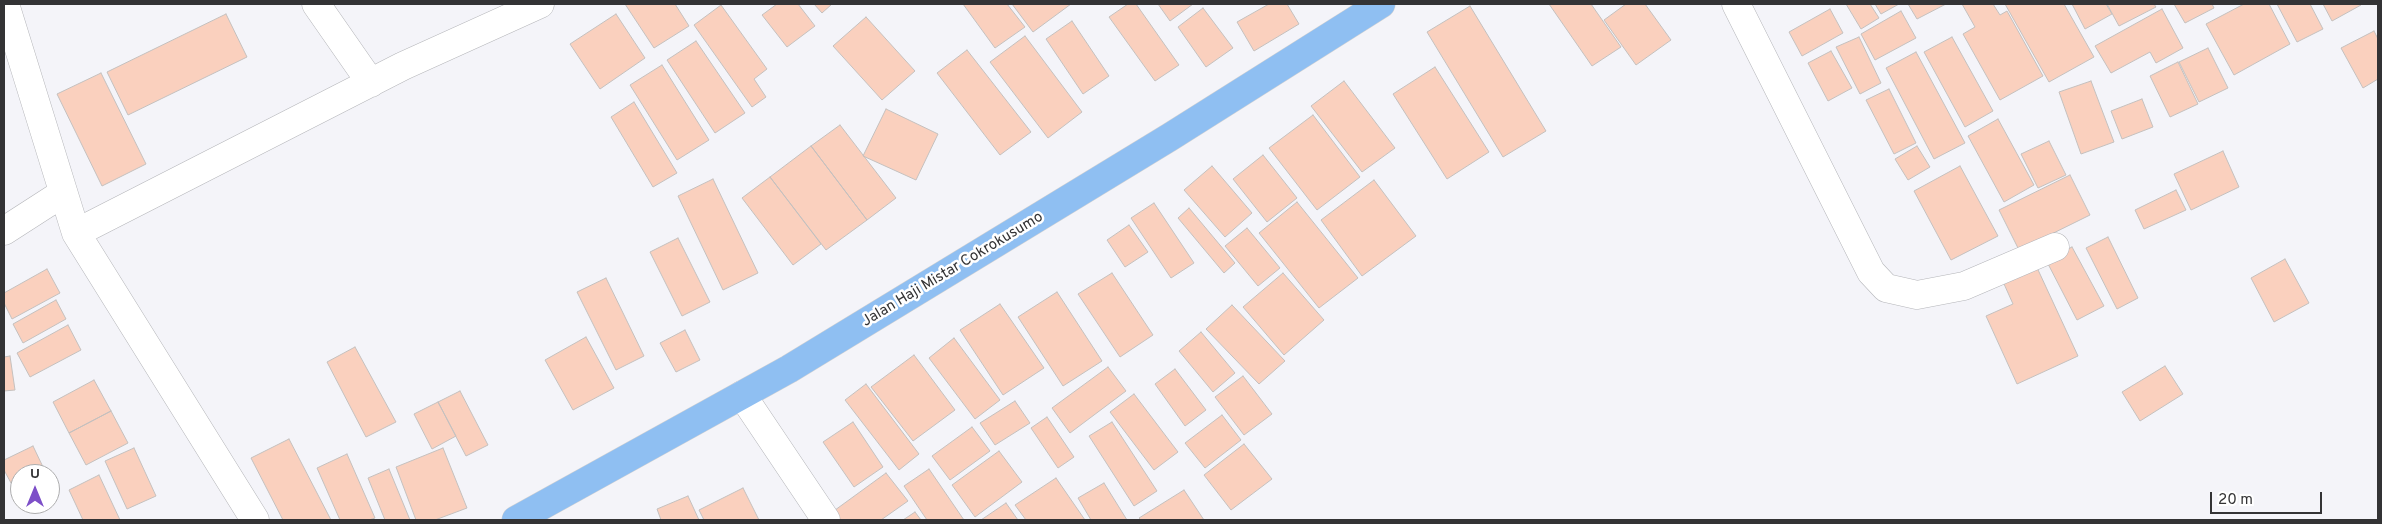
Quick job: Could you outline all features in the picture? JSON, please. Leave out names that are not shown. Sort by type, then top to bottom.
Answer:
[{"type":"main road","name":"Jalan Haji Mistar Cokrokusumo","points":[[516,520],[789,370],[1170,137],[1380,4]]},
{"type":"street","points":[[5,4],[76,233],[255,520]]},
{"type":"street","points":[[316,4],[371,83]]},
{"type":"street","points":[[76,233],[371,83],[540,4]]},
{"type":"street","points":[[1736,4],[1871,272],[1886,288],[1917,295],[1964,286],[2055,247]]},
{"type":"street","points":[[4,230],[63,193]]},
{"type":"street","points":[[742,396],[826,520]]},
{"type":"building","points":[[625,4],[675,4],[689,26],[654,48]]},
{"type":"building","points":[[777,4],[798,4],[815,26],[787,47],[762,15]]},
{"type":"building","points":[[814,4],[832,4],[822,13]]},
{"type":"building","points":[[963,4],[1007,4],[1025,27],[995,48]]},
{"type":"building","points":[[1012,4],[1071,4],[1033,32]]},
{"type":"building","points":[[1128,4],[1136,4],[1179,65],[1155,81],[1109,17]]},
{"type":"building","points":[[1158,4],[1193,4],[1170,21]]},
{"type":"building","points":[[1269,4],[1287,4],[1299,24],[1254,51],[1237,22]]},
{"type":"building","points":[[1549,4],[1591,4],[1621,47],[1592,66]]},
{"type":"building","points":[[1626,4],[1645,4],[1671,40],[1636,65],[1604,20]]},
{"type":"building","points":[[1846,4],[1870,4],[1879,18],[1861,29]]},
{"type":"building","points":[[1875,4],[1899,4],[1881,14]]},
{"type":"building","points":[[1908,4],[1946,4],[1917,19]]},
{"type":"building","points":[[1962,4],[1993,4],[2000,15],[2007,11],[2043,76],[2000,100],[1963,34],[1975,27]]},
{"type":"building","points":[[2005,4],[2064,4],[2094,57],[2049,82]]},
{"type":"building","points":[[2072,4],[2106,4],[2112,14],[2085,29]]},
{"type":"building","points":[[2107,4],[2154,4],[2156,7],[2119,26]]},
{"type":"building","points":[[2174,4],[2212,4],[2214,8],[2185,23]]},
{"type":"building","points":[[2244,4],[2269,4],[2290,44],[2234,75],[2206,24]]},
{"type":"building","points":[[2277,4],[2310,4],[2323,29],[2297,42]]},
{"type":"building","points":[[2323,4],[2361,4],[2361,5],[2332,21]]},
{"type":"building","points":[[721,5],[767,69],[754,79],[766,97],[752,107],[694,25]]},
{"type":"building","points":[[1470,6],[1546,131],[1503,157],[1427,32]]},
{"type":"building","points":[[1203,8],[1233,48],[1206,67],[1178,27]]},
{"type":"building","points":[[1830,9],[1843,33],[1802,56],[1789,32]]},
{"type":"building","points":[[2162,9],[2183,48],[2156,63],[2150,52],[2111,73],[2095,46]]},
{"type":"building","points":[[1901,11],[1916,38],[1875,60],[1861,34]]},
{"type":"building","points":[[226,14],[247,57],[128,115],[107,72]]},
{"type":"building","points":[[616,14],[645,58],[600,89],[570,44]]},
{"type":"building","points":[[866,17],[915,71],[882,100],[833,46]]},
{"type":"building","points":[[1072,21],[1109,76],[1083,94],[1046,39]]},
{"type":"building","points":[[2374,31],[2378,39],[2378,79],[2363,88],[2341,48]]},
{"type":"building","points":[[1025,36],[1082,112],[1048,138],[990,62]]},
{"type":"building","points":[[1859,37],[1881,83],[1860,94],[1836,47]]},
{"type":"building","points":[[1952,37],[1993,111],[1965,127],[1924,52]]},
{"type":"building","points":[[696,41],[745,113],[715,133],[667,60]]},
{"type":"building","points":[[2208,48],[2228,88],[2199,102],[2179,62]]},
{"type":"building","points":[[967,50],[1031,132],[1000,155],[937,73]]},
{"type":"building","points":[[1831,51],[1852,88],[1828,101],[1808,63]]},
{"type":"building","points":[[1916,52],[1965,143],[1934,159],[1886,68]]},
{"type":"building","points":[[2178,62],[2198,104],[2170,117],[2150,76]]},
{"type":"building","points":[[662,65],[709,140],[677,160],[630,85]]},
{"type":"building","points":[[1435,67],[1489,152],[1447,179],[1393,94]]},
{"type":"building","points":[[101,73],[146,164],[102,186],[57,94]]},
{"type":"building","points":[[1344,81],[1395,148],[1362,172],[1311,106]]},
{"type":"building","points":[[2091,81],[2114,142],[2081,154],[2059,92]]},
{"type":"building","points":[[1889,89],[1916,143],[1894,154],[1866,100]]},
{"type":"building","points":[[2142,99],[2153,127],[2122,139],[2111,111]]},
{"type":"building","points":[[634,102],[677,173],[653,187],[611,117]]},
{"type":"building","points":[[886,109],[938,134],[916,180],[863,156]]},
{"type":"building","points":[[1313,115],[1360,177],[1317,210],[1269,148]]},
{"type":"building","points":[[1998,119],[2034,185],[2004,202],[1968,136]]},
{"type":"building","points":[[840,125],[896,198],[867,220],[811,146]]},
{"type":"building","points":[[2049,141],[2066,175],[2038,188],[2021,154]]},
{"type":"building","points":[[811,146],[867,220],[826,250],[770,177]]},
{"type":"building","points":[[1917,146],[1930,167],[1908,180],[1895,159]]},
{"type":"building","points":[[2223,151],[2239,187],[2191,210],[2174,174]]},
{"type":"building","points":[[1263,155],[1297,198],[1267,222],[1233,179]]},
{"type":"building","points":[[1212,166],[1252,213],[1225,237],[1184,190]]},
{"type":"building","points":[[1960,166],[1998,236],[1951,260],[1914,191]]},
{"type":"building","points":[[2070,175],[2090,215],[2019,250],[1999,210]]},
{"type":"building","points":[[770,177],[821,244],[793,265],[742,198]]},
{"type":"building","points":[[713,179],[758,273],[723,290],[678,196]]},
{"type":"building","points":[[1374,180],[1416,236],[1362,276],[1321,220]]},
{"type":"building","points":[[2176,190],[2186,210],[2144,229],[2135,210]]},
{"type":"building","points":[[1297,202],[1358,278],[1319,308],[1259,233]]},
{"type":"building","points":[[1154,203],[1194,263],[1171,278],[1131,218]]},
{"type":"building","points":[[1189,208],[1235,263],[1224,273],[1178,218]]},
{"type":"building","points":[[1129,225],[1148,252],[1125,267],[1107,240]]},
{"type":"building","points":[[1247,228],[1280,268],[1258,286],[1225,246]]},
{"type":"building","points":[[2108,237],[2138,298],[2117,309],[2086,248]]},
{"type":"building","points":[[678,238],[710,302],[682,316],[650,252]]},
{"type":"building","points":[[2072,247],[2104,306],[2077,320],[2046,260]]},
{"type":"building","points":[[2033,259],[2078,356],[2017,384],[1986,316],[2013,304],[2000,275]]},
{"type":"building","points":[[2285,259],[2309,303],[2274,322],[2251,278]]},
{"type":"building","points":[[47,269],[60,293],[12,319],[4,303],[4,293]]},
{"type":"building","points":[[1112,273],[1153,335],[1120,357],[1078,294]]},
{"type":"building","points":[[1283,273],[1324,320],[1284,355],[1243,307]]},
{"type":"building","points":[[606,278],[644,356],[616,370],[577,292]]},
{"type":"building","points":[[1057,292],[1102,361],[1063,386],[1018,317]]},
{"type":"building","points":[[56,300],[66,319],[23,343],[13,324]]},
{"type":"building","points":[[1000,304],[1044,368],[1003,395],[960,330]]},
{"type":"building","points":[[1232,305],[1285,361],[1259,384],[1206,329]]},
{"type":"building","points":[[68,325],[81,350],[30,377],[17,353]]},
{"type":"building","points":[[685,330],[700,360],[676,372],[660,343]]},
{"type":"building","points":[[1201,332],[1235,373],[1213,392],[1179,351]]},
{"type":"building","points":[[586,337],[614,388],[573,410],[545,360]]},
{"type":"building","points":[[954,338],[1000,400],[975,419],[929,358]]},
{"type":"building","points":[[355,347],[396,422],[366,437],[327,362]]},
{"type":"building","points":[[914,355],[955,410],[913,441],[871,387]]},
{"type":"building","points":[[10,356],[15,390],[4,391],[4,357]]},
{"type":"building","points":[[2165,366],[2183,394],[2140,421],[2122,392]]},
{"type":"building","points":[[1108,367],[1126,391],[1070,433],[1052,408]]},
{"type":"building","points":[[1175,369],[1206,410],[1185,426],[1155,384]]},
{"type":"building","points":[[1243,376],[1272,414],[1244,435],[1215,397]]},
{"type":"building","points":[[94,380],[111,411],[69,433],[53,402]]},
{"type":"building","points":[[866,384],[919,454],[899,470],[845,400]]},
{"type":"building","points":[[460,391],[488,445],[466,456],[438,402]]},
{"type":"building","points":[[1134,394],[1178,452],[1154,470],[1110,412]]},
{"type":"building","points":[[1015,401],[1030,423],[995,445],[980,423]]},
{"type":"building","points":[[438,402],[456,436],[432,449],[414,414]]},
{"type":"building","points":[[111,411],[128,443],[86,465],[69,433]]},
{"type":"building","points":[[1222,415],[1241,440],[1205,468],[1185,443]]},
{"type":"building","points":[[1047,417],[1074,457],[1058,468],[1031,428]]},
{"type":"building","points":[[853,422],[883,467],[854,487],[823,442]]},
{"type":"building","points":[[1112,422],[1157,491],[1134,506],[1089,436]]},
{"type":"building","points":[[972,427],[990,451],[950,480],[932,456]]},
{"type":"building","points":[[289,439],[331,520],[283,520],[251,458]]},
{"type":"building","points":[[1244,444],[1272,479],[1231,510],[1204,475]]},
{"type":"building","points":[[33,446],[42,464],[10,464],[10,481],[4,470],[4,460]]},
{"type":"building","points":[[134,448],[156,496],[127,509],[105,461]]},
{"type":"building","points":[[443,448],[467,508],[435,520],[416,520],[396,467]]},
{"type":"building","points":[[999,451],[1022,482],[975,517],[952,485]]},
{"type":"building","points":[[347,454],[375,518],[369,520],[340,520],[317,468]]},
{"type":"building","points":[[389,469],[410,520],[385,520],[368,478]]},
{"type":"building","points":[[929,469],[964,520],[927,520],[904,486]]},
{"type":"building","points":[[886,473],[908,501],[881,520],[836,520],[831,513]]},
{"type":"building","points":[[99,475],[120,520],[83,520],[69,490]]},
{"type":"building","points":[[1056,478],[1085,520],[1026,520],[1015,505]]},
{"type":"building","points":[[1104,483],[1127,520],[1091,520],[1078,498]]},
{"type":"building","points":[[743,488],[759,520],[704,520],[699,510]]},
{"type":"building","points":[[1184,490],[1204,520],[1141,520],[1139,518]]},
{"type":"building","points":[[688,496],[699,520],[661,520],[657,509]]},
{"type":"building","points":[[1006,503],[1018,520],[981,520]]},
{"type":"building","points":[[915,512],[921,520],[903,520]]}]
